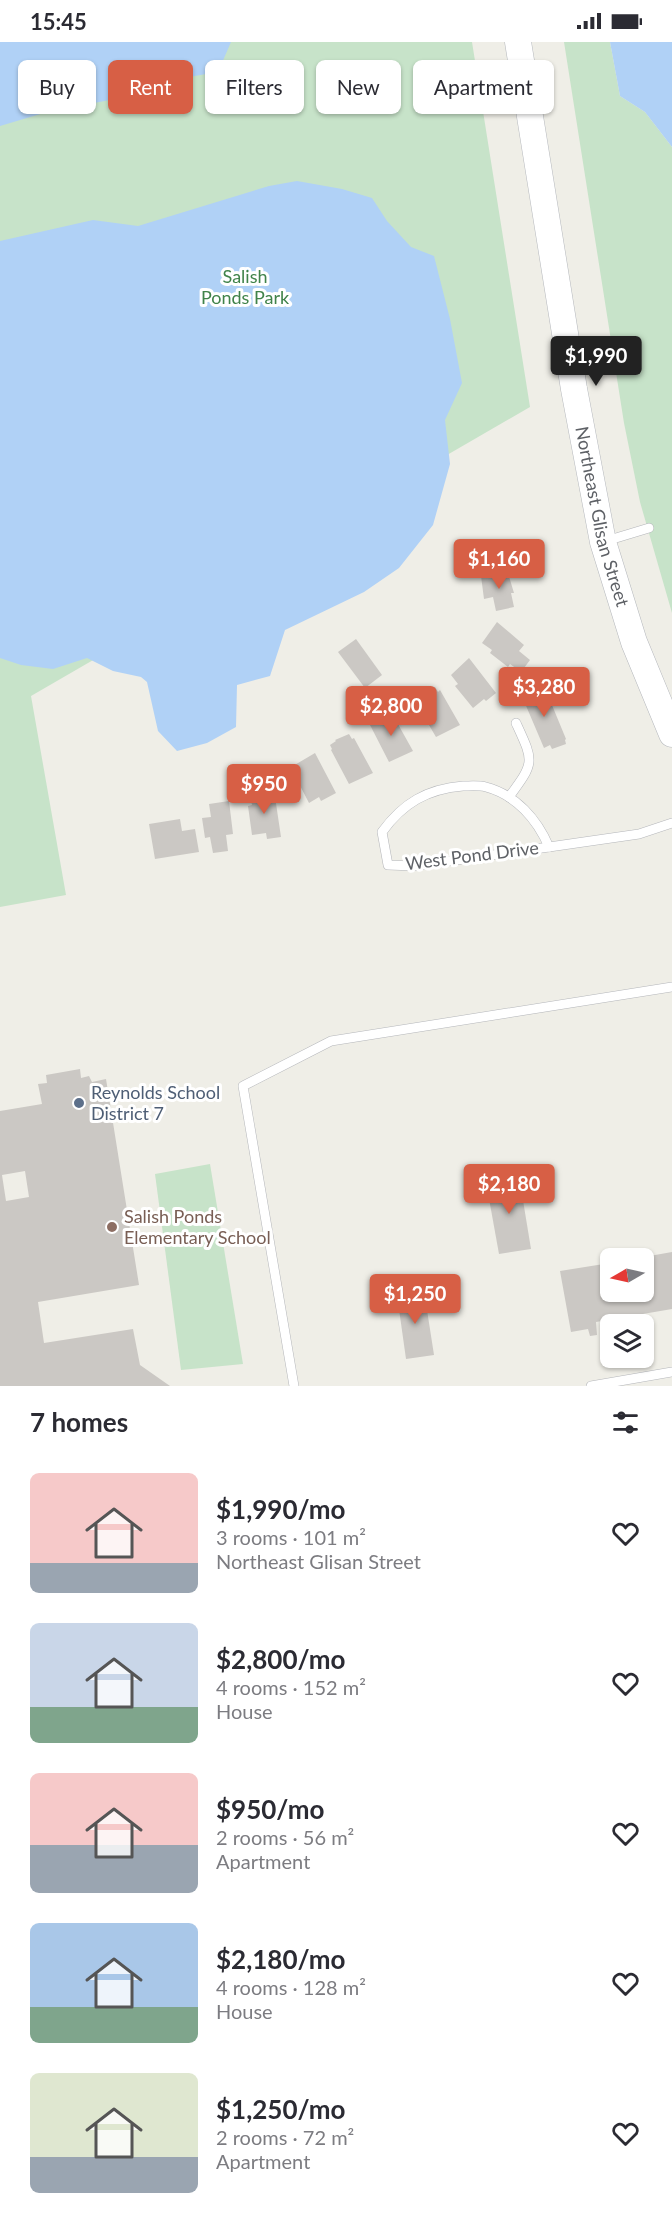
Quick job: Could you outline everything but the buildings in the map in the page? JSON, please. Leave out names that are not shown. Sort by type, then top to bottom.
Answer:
[{"type":"main road","name":"Northeast Glisan Street","points":[[518,42],[574,388],[603,542],[634,642],[672,734]]},
{"type":"lane","points":[[603,542],[650,528]]},
{"type":"lane","points":[[509,797],[530,763],[528,749],[516,723]]},
{"type":"lane","name":"West Pond Drive","points":[[549,847],[540,827],[524,809],[509,797],[485,787],[463,786],[443,789],[418,798],[393,816],[381,832],[388,865],[414,866],[549,847],[639,834],[672,823]]},
{"type":"lane","points":[[294,1386],[243,1086],[331,1041],[672,987]]},
{"type":"lane","points":[[591,1386],[672,1372]]},
{"type":"green space","name":"Salish Ponds Park","points":[[0,42],[472,42],[475,60],[413,60],[413,114],[483,114],[530,407],[31,696],[66,895],[0,907]]},
{"type":"green space","points":[[564,42],[610,42],[620,96],[645,112],[672,147],[672,613],[640,502],[624,423]]},
{"type":"green space","points":[[210,1164],[243,1364],[181,1370],[155,1174]]},
{"type":"water","points":[[0,42],[231,42],[223,60],[205,60],[205,74],[193,76],[193,60],[108,60],[108,100],[96,103],[96,60],[18,60],[18,114],[40,114],[0,126]]},
{"type":"water","points":[[610,42],[672,42],[672,147],[645,112],[620,96]]},
{"type":"water","points":[[297,181],[342,189],[372,198],[387,221],[411,247],[434,256],[450,319],[462,383],[445,420],[450,464],[433,525],[399,568],[364,592],[285,630],[270,676],[237,685],[236,727],[207,743],[177,751],[158,731],[147,682],[141,677],[113,671],[87,658],[53,669],[21,665],[0,658],[0,241],[93,220],[138,226],[269,186]]},
{"type":"place","name":"Reynolds School District 7","points":[[79,1103]]},
{"type":"place","name":"Salish Ponds Elementary School","points":[[112,1227]]}]
